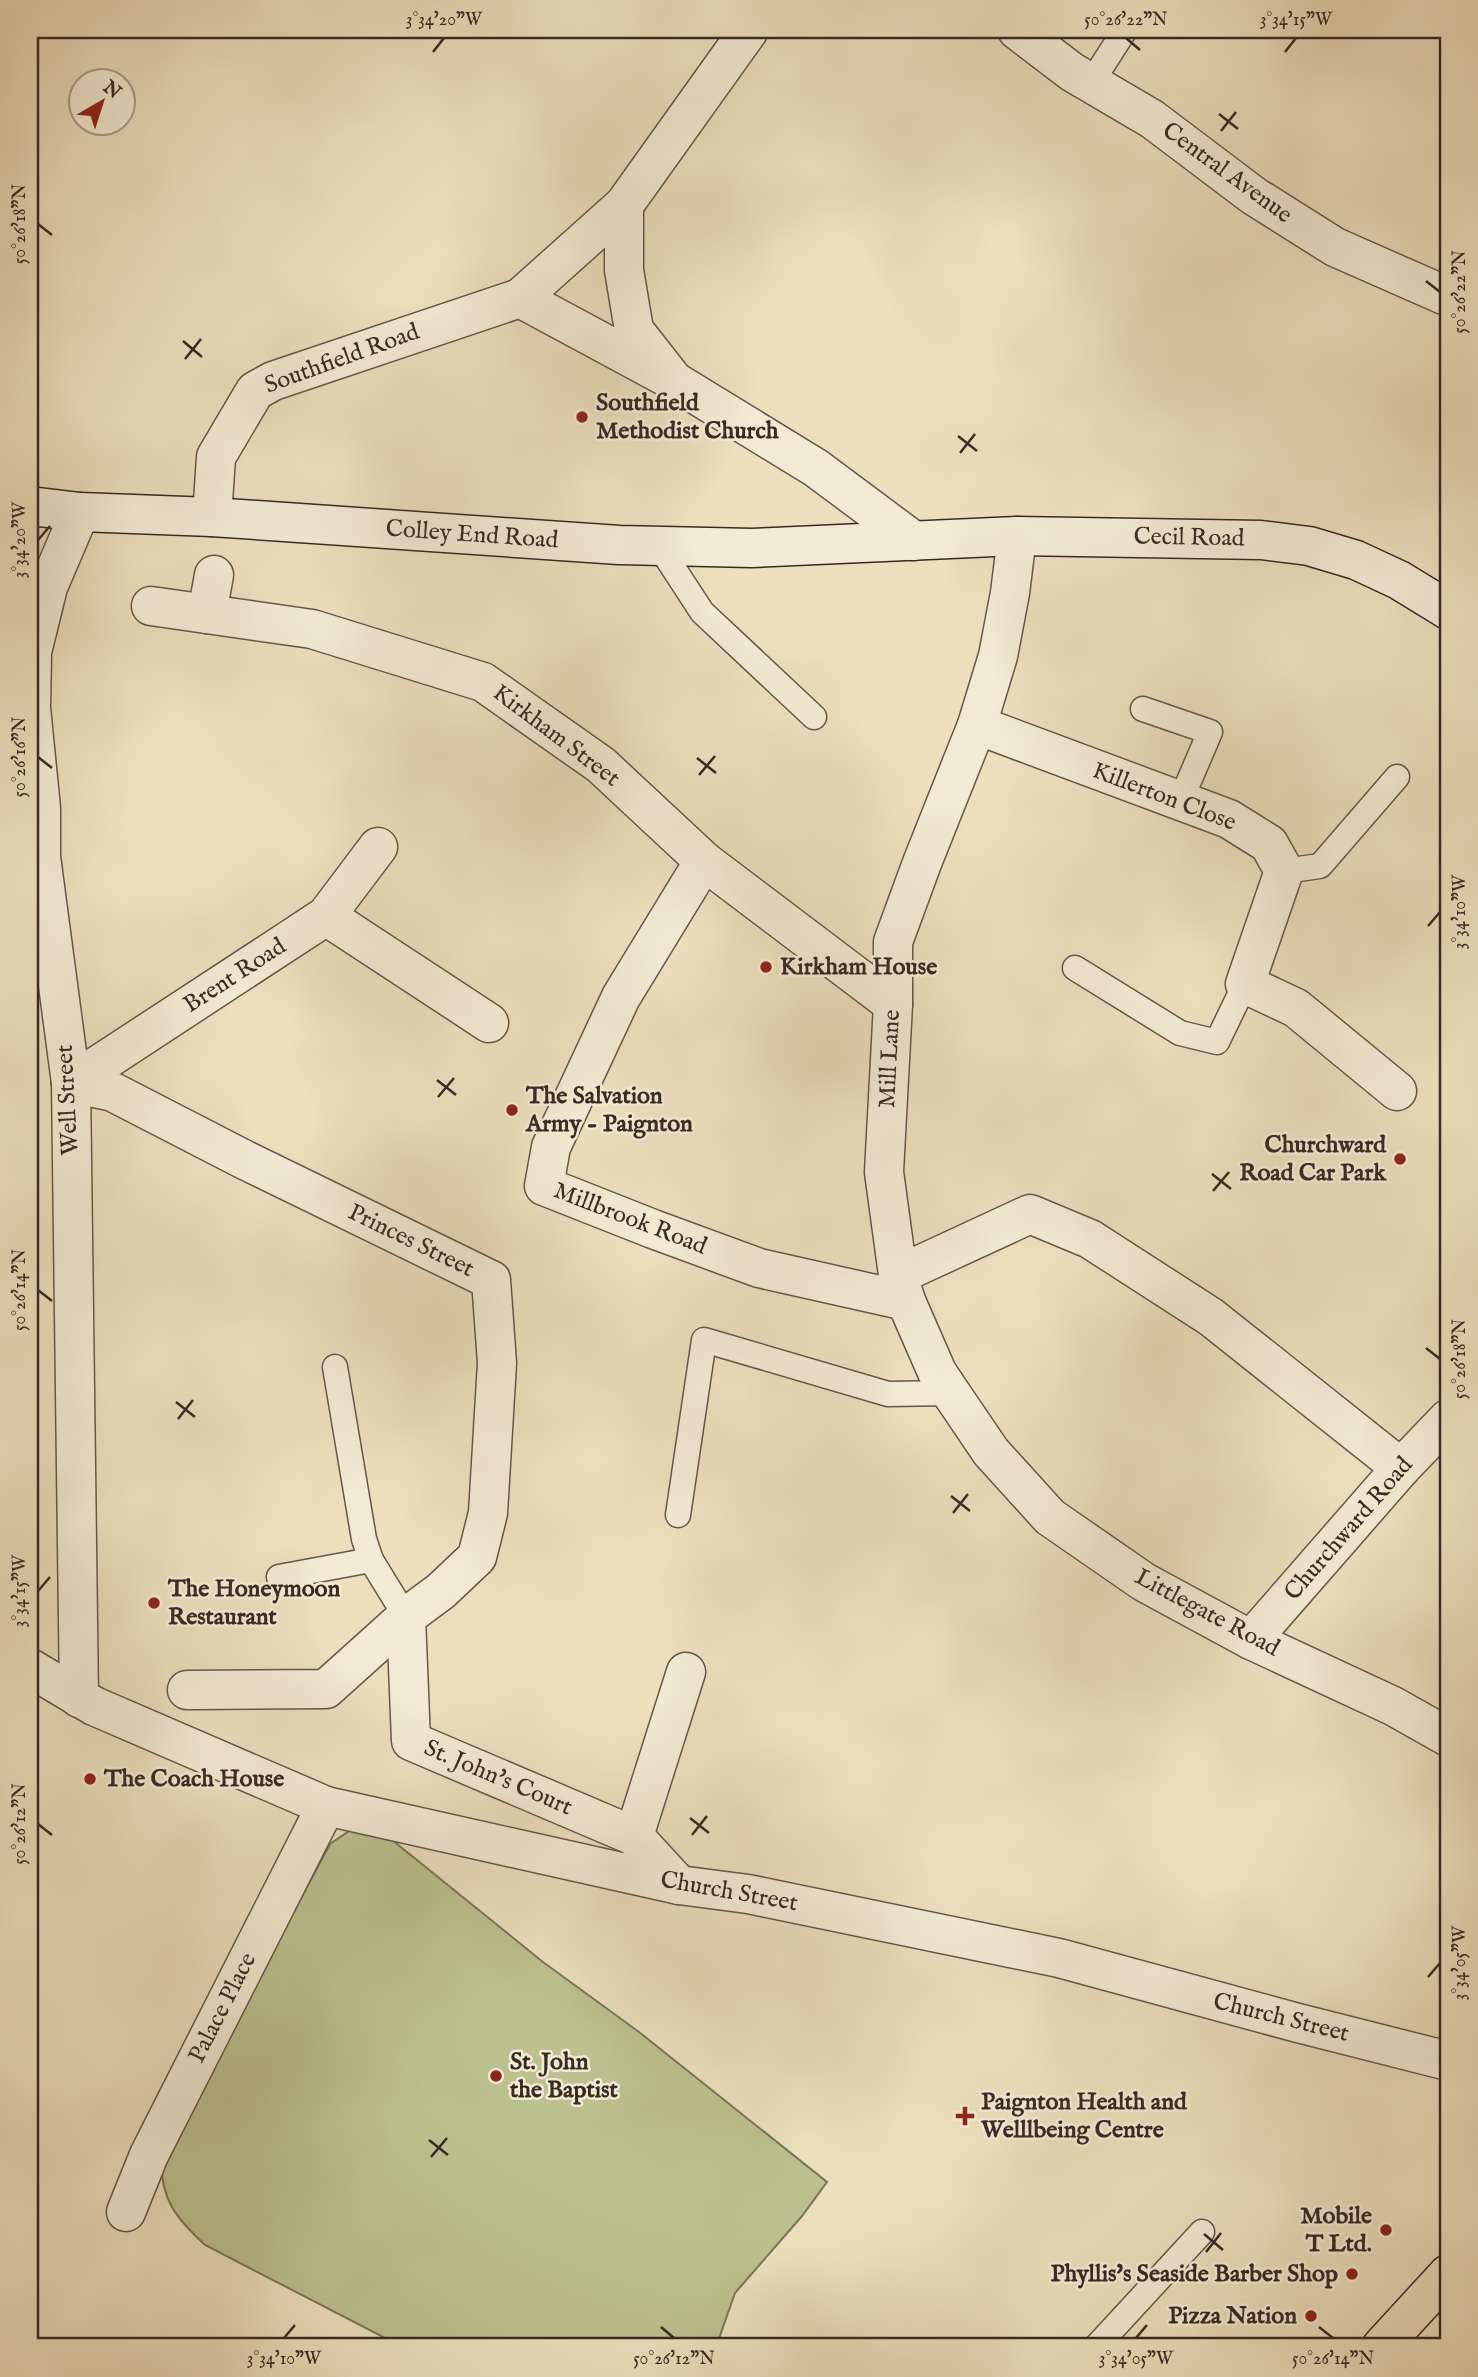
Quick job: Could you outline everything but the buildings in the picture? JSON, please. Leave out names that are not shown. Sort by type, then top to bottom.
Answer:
[{"type":"main road","points":[[1381,2347],[1448,2274]]},
{"type":"street","name":"Southfield Road","points":[[212,517],[216,457],[255,391],[273,381],[520,298],[624,205],[749,30]]},
{"type":"street","name":"Central Avenue","points":[[1017,30],[1072,72],[1152,119],[1254,196],[1335,247],[1448,295]]},
{"type":"street","points":[[624,205],[624,270],[634,330],[674,381]]},
{"type":"street","points":[[520,298],[674,381],[816,468],[914,541]]},
{"type":"street","name":"Colley End Road","points":[[30,506],[80,512],[212,517],[659,546],[752,548],[914,541]]},
{"type":"street","name":"Well Street","points":[[79,1698],[71,1083],[41,857],[41,808],[31,708],[33,652],[48,587],[80,512]]},
{"type":"street","name":"Cecil Road","points":[[914,541],[1017,536],[1250,539],[1309,546],[1356,560],[1399,580],[1448,610]]},
{"type":"street","name":"Mill Lane","points":[[992,1452],[937,1372],[902,1288],[884,1172],[893,1004],[893,942],[977,725],[1001,646],[1017,536]]},
{"type":"street","points":[[207,614],[214,575]]},
{"type":"street","name":"Kirkham Street","points":[[151,606],[312,629],[483,681],[601,765],[704,861],[893,1004]]},
{"type":"street","name":"Killerton Close","points":[[977,725],[1229,819],[1269,844],[1284,871]]},
{"type":"street","name":"Brent Road","points":[[71,1083],[326,916],[378,848]]},
{"type":"street","name":"Millbrook Road","points":[[704,861],[621,996],[551,1147],[544,1186],[759,1268],[902,1288]]},
{"type":"street","points":[[1284,871],[1245,984],[1296,1008],[1397,1091]]},
{"type":"street","points":[[326,916],[489,1023]]},
{"type":"street","name":"Princes Street","points":[[71,1083],[113,1092],[491,1280],[496,1363],[488,1513],[477,1558],[441,1591],[406,1617]]},
{"type":"street","points":[[902,1288],[1030,1213],[1090,1239],[1211,1317],[1401,1468]]},
{"type":"street","name":"Churchward Road","points":[[1251,1640],[1401,1468],[1448,1421]]},
{"type":"street","name":"Littlegate Road","points":[[992,1452],[1050,1517],[1144,1582],[1251,1640],[1393,1706],[1448,1737]]},
{"type":"street","points":[[187,1690],[326,1689],[406,1617]]},
{"type":"street","name":"St. John's Court","points":[[406,1617],[411,1741],[634,1836],[679,1885]]},
{"type":"street","name":"Church Street","points":[[30,1668],[79,1698],[326,1806],[679,1885],[748,1894],[1059,1958],[1298,2024],[1448,2061]]},
{"type":"street","points":[[634,1836],[686,1672]]},
{"type":"street","name":"Palace Place","points":[[126,2211],[149,2155],[326,1806]]},
{"type":"lane","points":[[1091,83],[1125,30]]},
{"type":"lane","points":[[659,546],[702,612],[814,717]]},
{"type":"lane","points":[[1143,709],[1210,732],[1180,802]]},
{"type":"lane","points":[[1284,871],[1320,866],[1397,777]]},
{"type":"lane","points":[[1075,968],[1180,1033],[1217,1042],[1245,984]]},
{"type":"lane","points":[[678,1516],[704,1340],[888,1394],[951,1392]]},
{"type":"lane","points":[[335,1367],[364,1539],[371,1560],[406,1617]]},
{"type":"lane","points":[[279,1577],[371,1560]]},
{"type":"lane","points":[[1096,2347],[1202,2232]]},
{"type":"green space","points":[[355,1827],[376,1827],[543,1962],[639,2032],[827,2182],[802,2216],[735,2293],[716,2347],[398,2347],[205,2245],[178,2217],[167,2197],[161,2159],[330,1844]]},
{"type":"place","name":"Southfield Methodist Church","points":[[582,417]]},
{"type":"place","name":"Kirkham House","points":[[766,967]]},
{"type":"place","name":"The Salvation Army - Paignton","points":[[512,1110]]},
{"type":"place","name":"Churchward Road Car Park","points":[[1400,1159]]},
{"type":"place","name":"The Honeymoon Restaurant","points":[[154,1603]]},
{"type":"place","name":"The Coach House","points":[[90,1779]]},
{"type":"place","name":"St. John the Baptist","points":[[496,2076]]},
{"type":"place","name":"Paignton Health and Welllbeing Centre","points":[[965,2116]]},
{"type":"place","name":"Mobile T Ltd.","points":[[1386,2230]]},
{"type":"place","name":"Phyllis's Seaside Barber Shop","points":[[1352,2274]]},
{"type":"place","name":"Pizza Nation","points":[[1311,2316]]}]
